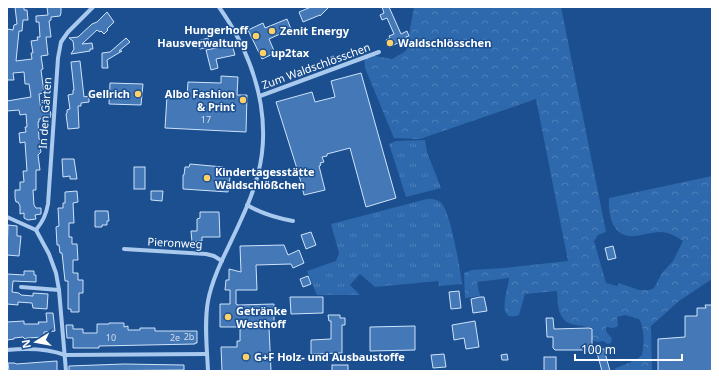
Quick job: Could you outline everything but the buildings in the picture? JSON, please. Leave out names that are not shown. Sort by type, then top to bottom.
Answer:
[{"type":"street","name":"In den Gärten","points":[[36,230],[43,221],[48,204],[58,58],[61,42],[68,32],[93,7]]},
{"type":"street","name":"Zum Waldschlösschen","points":[[208,371],[206,324],[208,302],[222,261],[247,205],[258,174],[263,148],[260,96],[255,78],[238,38],[220,7]]},
{"type":"street","name":"Zum Waldschlösschen","points":[[260,96],[378,52]]},
{"type":"street","points":[[247,205],[261,213],[278,219],[293,221]]},
{"type":"street","points":[[7,217],[36,230],[49,254],[56,273],[59,290],[66,371]]},
{"type":"street","name":"Pieronweg","points":[[124,249],[206,254],[214,256],[222,261]]},
{"type":"street","points":[[21,287],[59,290]]},
{"type":"street","points":[[7,350],[29,348],[57,352],[64,355],[207,354]]},
{"type":"green space","points":[[414,7],[561,7],[606,232],[598,235],[594,241],[606,283],[617,286],[619,283],[639,290],[650,290],[654,288],[662,273],[673,261],[683,241],[678,237],[663,232],[633,236],[623,234],[614,227],[612,222],[609,210],[609,198],[712,176],[712,279],[679,301],[651,326],[652,371],[613,371],[616,368],[636,360],[642,355],[644,336],[639,319],[625,315],[617,317],[618,326],[613,328],[606,327],[606,331],[612,339],[611,343],[608,344],[603,341],[597,342],[592,340],[592,329],[566,322],[559,310],[557,291],[525,294],[519,315],[511,316],[507,314],[505,310],[509,278],[477,282],[480,296],[465,298],[464,273],[472,270],[568,261],[536,99],[420,139],[394,138],[365,68],[364,54],[392,59],[406,51]]},
{"type":"green space","points":[[425,140],[427,152],[441,188],[406,197],[389,144],[396,141]]},
{"type":"green space","points":[[427,199],[439,201],[449,219],[455,242],[462,284],[439,286],[438,281],[375,287],[360,274],[350,285],[360,295],[317,295],[307,271],[336,261],[339,253],[331,224]]},
{"type":"place","name":"Zenit Energy","points":[[272,31]]},
{"type":"place","name":"Hungerhoff Hausverwaltung","points":[[256,36]]},
{"type":"place","name":"Waldschlösschen","points":[[390,43]]},
{"type":"place","name":"up2tax","points":[[263,53]]},
{"type":"place","name":"Gellrich","points":[[138,94]]},
{"type":"place","name":"Albo Fashion & Print","points":[[243,100]]},
{"type":"place","name":"Kindertagesstätte Waldschlößchen","points":[[207,178]]},
{"type":"place","name":"Getränke Westhoff","points":[[228,317]]},
{"type":"place","name":"G+F Holz- und Ausbaustoffe","points":[[246,357]]}]
